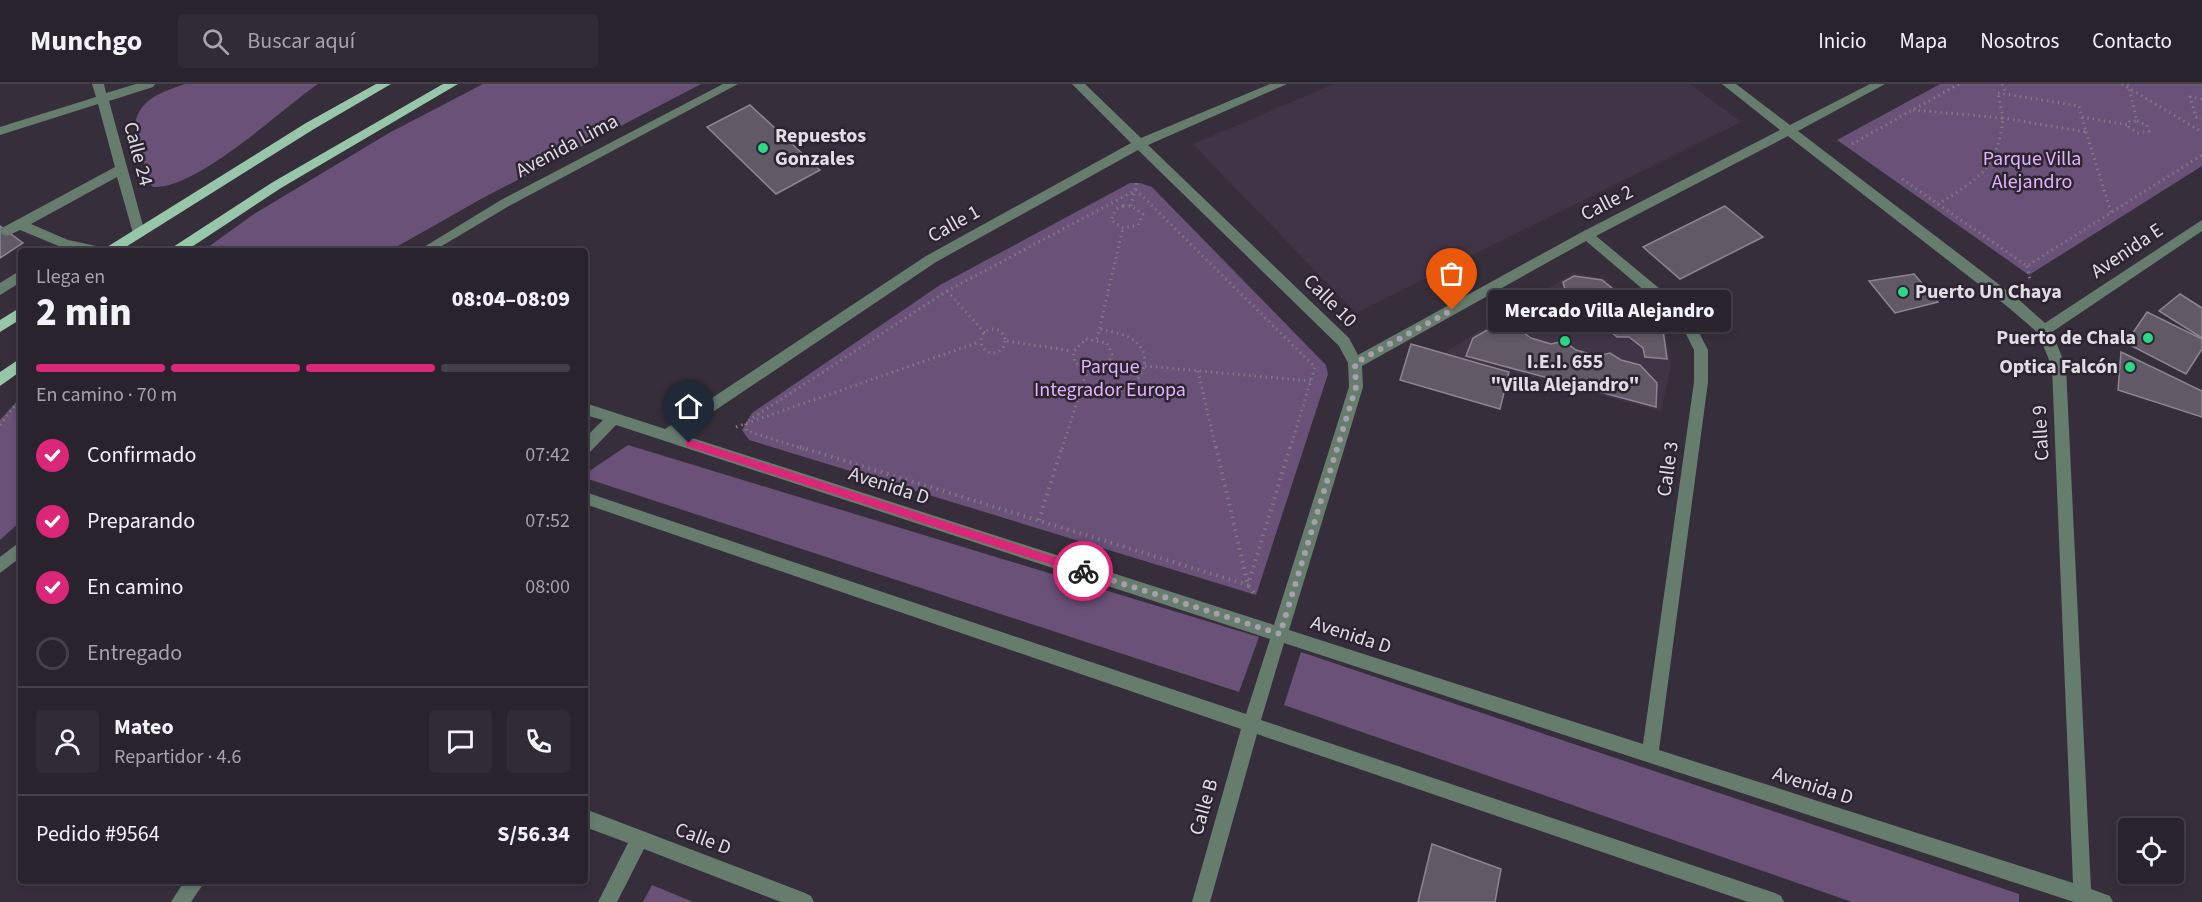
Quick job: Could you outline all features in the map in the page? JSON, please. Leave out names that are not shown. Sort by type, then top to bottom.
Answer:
[{"type":"main road","points":[[115,248],[310,126],[385,84]]},
{"type":"main road","points":[[181,248],[287,179],[452,84]]},
{"type":"main road","points":[[0,327],[18,314]]},
{"type":"main road","points":[[0,380],[18,365]]},
{"type":"street","name":"Calle 24","points":[[98,84],[140,233]]},
{"type":"street","points":[[0,131],[149,84]]},
{"type":"street","name":"Avenida Lima","points":[[429,248],[525,192],[732,84]]},
{"type":"street","name":"Calle 10","points":[[1078,84],[1344,342],[1355,363]]},
{"type":"street","name":"Calle 1","points":[[666,436],[931,259],[1139,144],[1281,84]]},
{"type":"street","name":"Calle 9","points":[[1728,84],[2013,303],[2044,330],[2059,367],[2083,898]]},
{"type":"street","name":"Calle 2","points":[[1355,363],[1587,235],[1879,84]]},
{"type":"street","points":[[7,231],[122,170]]},
{"type":"street","points":[[19,224],[61,247]]},
{"type":"street","name":"Avenida E","points":[[2044,330],[2202,225]]},
{"type":"street","name":"Calle 3","points":[[1587,235],[1684,317],[1701,351],[1701,382],[1650,755]]},
{"type":"street","points":[[0,290],[18,277]]},
{"type":"street","points":[[1251,724],[1356,387],[1355,363]]},
{"type":"street","name":"Avenida D","points":[[588,410],[2083,898],[2104,902]]},
{"type":"street","points":[[588,445],[614,418]]},
{"type":"street","points":[[588,499],[1775,902]]},
{"type":"street","points":[[0,566],[18,551]]},
{"type":"street","name":"Calle B","points":[[1201,902],[1251,724]]},
{"type":"street","name":"Calle D","points":[[588,819],[805,902]]},
{"type":"street","points":[[607,902],[640,839]]},
{"type":"street","points":[[180,902],[194,884]]},
{"type":"path","points":[[1861,150],[1851,144],[1959,84]]},
{"type":"path","points":[[2002,84],[2006,94]]},
{"type":"path","points":[[2122,84],[2129,86],[2202,132]]},
{"type":"path","points":[[2129,86],[2138,121]]},
{"type":"path","points":[[1938,204],[1992,166],[2002,136],[2003,118],[1998,93],[2079,106],[2111,213]]},
{"type":"path","points":[[2196,117],[2190,97],[2202,99]]},
{"type":"path","points":[[1912,110],[2003,118],[2086,132]]},
{"type":"path","points":[[2082,117],[2128,125],[2138,133],[2149,131],[2147,125],[2138,121],[2129,122],[2128,125]]},
{"type":"path","points":[[2186,123],[2196,117],[2202,118]]},
{"type":"path","points":[[1899,177],[2026,266],[2202,155]]},
{"type":"path","points":[[745,426],[748,421],[946,291],[1137,190],[1315,367],[1248,585]]},
{"type":"path","points":[[1131,206],[1143,214],[1138,225],[1123,228],[1111,220],[1116,208],[1131,206]]},
{"type":"path","points":[[1097,339],[1123,228]]},
{"type":"path","points":[[946,291],[985,333]]},
{"type":"path","points":[[1082,386],[1110,392],[1123,389],[1141,376],[1145,366],[1139,345],[1129,337],[1099,329]]},
{"type":"path","points":[[734,428],[979,342],[985,333],[998,331],[1005,335],[1007,341]]},
{"type":"path","points":[[1086,339],[1097,339],[1107,343],[1112,359],[1107,366],[1087,371],[1072,359],[1072,351],[1077,344],[1086,339]]},
{"type":"path","points":[[979,342],[982,348],[991,352],[1000,350],[1007,341]]},
{"type":"path","points":[[1007,341],[1072,351]]},
{"type":"path","points":[[1145,366],[1311,381]]},
{"type":"path","points":[[1039,520],[1087,371]]},
{"type":"path","points":[[1198,371],[1248,585],[1280,634]]},
{"type":"path","points":[[0,425],[18,403]]},
{"type":"path","points":[[745,426],[747,431],[1248,585]]},
{"type":"shaded area","points":[[1334,84],[1690,84],[1741,122],[1356,313],[1193,144]]},
{"type":"shaded area","name":"I.E.I. 655 \"Villa Alejandro\"","points":[[1573,273],[1603,278],[1665,329],[1671,366],[1661,411],[1444,353]]},
{"type":"green space","points":[[185,84],[318,84],[215,162],[171,184],[153,187],[148,182],[135,124],[137,115],[154,97]]},
{"type":"green space","points":[[483,84],[701,84],[481,199],[395,248],[207,248],[254,214],[389,133]]},
{"type":"green space","name":"Parque Villa Alejandro","points":[[1940,84],[2202,84],[2202,166],[2029,275],[1837,140]]},
{"type":"green space","name":"Parque Integrador Europa","points":[[1130,183],[1152,187],[1326,365],[1328,374],[1256,595],[749,440],[742,430],[752,413],[940,285]]},
{"type":"green space","points":[[18,400],[18,524],[0,540],[0,420]]},
{"type":"green space","points":[[628,445],[1259,637],[1239,692],[588,479],[588,472]]},
{"type":"green space","points":[[1301,652],[2019,894],[2019,902],[1852,902],[1284,705]]},
{"type":"green space","points":[[652,885],[693,902],[643,902]]},
{"type":"building","name":"Repuestos Gonzales","points":[[750,105],[820,170],[776,194],[707,127]]},
{"type":"building","points":[[1725,206],[1763,237],[1680,279],[1643,247]]},
{"type":"building","points":[[0,226],[23,243],[0,258]]},
{"type":"building","name":"Puerto Un Chaya","points":[[1914,274],[1938,302],[1895,313],[1869,281]]},
{"type":"building","points":[[1574,276],[1602,280],[1663,330],[1667,359],[1645,357],[1643,348],[1629,337],[1617,337],[1566,293],[1563,282]]},
{"type":"building","points":[[2180,294],[2202,308],[2202,338],[2159,311]]},
{"type":"building","points":[[2147,312],[2202,339],[2202,349],[2186,374],[2126,343]]},
{"type":"building","points":[[1491,328],[1510,333],[1520,330],[1531,338],[1551,344],[1564,341],[1576,350],[1598,356],[1610,353],[1621,360],[1640,365],[1657,383],[1656,407],[1466,356],[1473,338]]},
{"type":"building","points":[[1411,344],[1509,372],[1500,409],[1400,380]]},
{"type":"building","points":[[2121,352],[2202,391],[2202,417],[2118,390]]},
{"type":"building","points":[[1432,844],[1501,869],[1495,902],[1418,902]]},
{"type":"way so far","points":[[1083,571],[1280,634],[1356,387],[1355,363],[1452,310]]},
{"type":"place","name":"Repuestos Gonzales","points":[[763,148]]},
{"type":"place","name":"Puerto Un Chaya","points":[[1903,292]]},
{"type":"place","name":"Mercado Villa Alejandro","points":[[1452,310]]},
{"type":"place","name":"Puerto de Chala","points":[[2148,338]]},
{"type":"place","name":"I.E.I. 655 \"Villa Alejandro\"","points":[[1565,341]]},
{"type":"place","name":"Optica Falcón","points":[[2130,367]]},
{"type":"route","points":[[689,443],[1083,571]]}]
